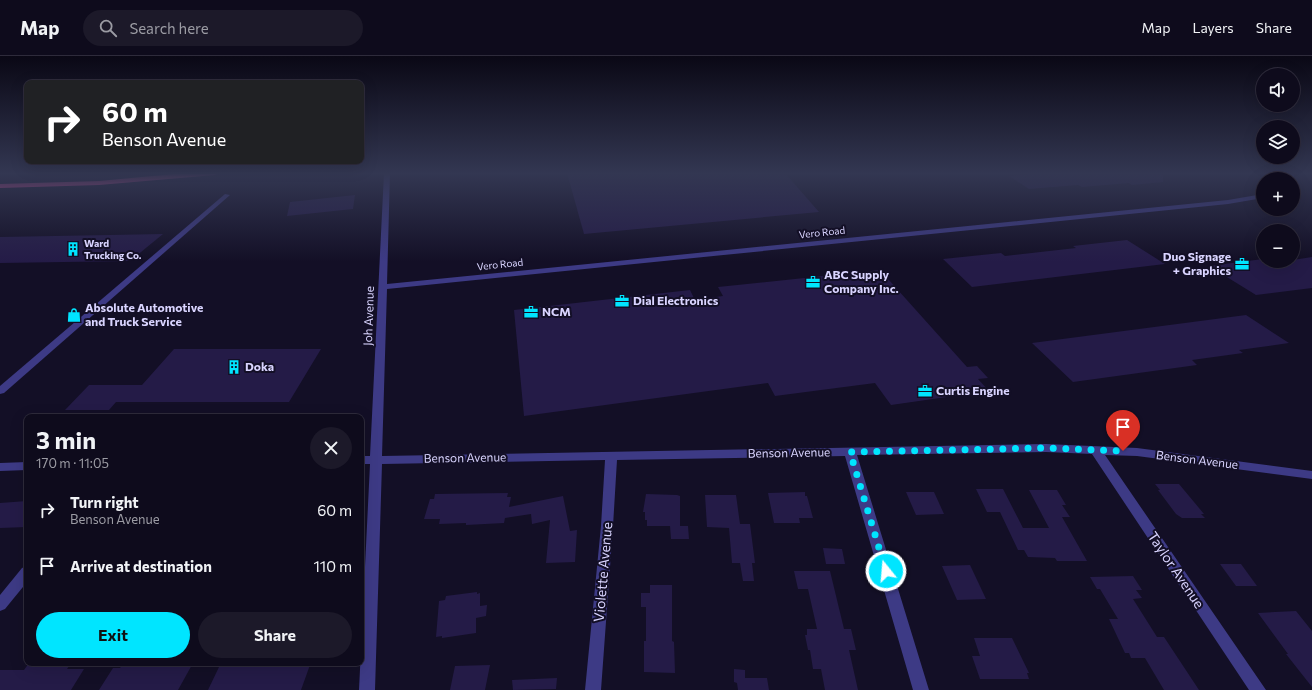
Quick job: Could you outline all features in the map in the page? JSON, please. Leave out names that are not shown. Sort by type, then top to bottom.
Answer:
[{"type":"street","points":[[0,391],[218,203]]},
{"type":"street","name":"Joh Avenue","points":[[367,690],[386,203]]},
{"type":"street","name":"Vero Road","points":[[383,287],[1223,203]]},
{"type":"street","name":"Benson Avenue","points":[[364,460],[1046,448],[1095,449],[1184,457],[1312,475]]},
{"type":"street","name":"Taylor Avenue","points":[[1095,449],[1258,690]]},
{"type":"street","points":[[850,452],[922,690]]},
{"type":"street","name":"Violette Avenue","points":[[593,690],[607,526],[611,455]]},
{"type":"street","points":[[0,467],[24,466]]},
{"type":"street","points":[[0,605],[24,576]]},
{"type":"building","points":[[290,203],[354,203],[353,209],[287,216]]},
{"type":"building","points":[[575,203],[811,203],[819,212],[584,234]]},
{"type":"building","name":"Ward Trucking Co.","points":[[163,234],[130,261],[0,263],[0,237]]},
{"type":"building","points":[[1127,240],[1165,264],[972,287],[943,259],[1001,253],[1005,256],[1076,248],[1073,246]]},
{"type":"building","points":[[1312,257],[1312,288],[1256,295],[1209,266],[1256,260],[1256,268],[1300,268],[1300,259]]},
{"type":"building","points":[[880,270],[967,367],[977,366],[988,378],[978,379],[989,391],[891,405],[875,383],[775,396],[768,383],[524,416],[514,310],[690,290],[695,300],[723,296],[718,287]]},
{"type":"building","points":[[1246,315],[1289,343],[1239,350],[1243,353],[1192,360],[1197,365],[1073,382],[1032,343]]},
{"type":"building","name":"Doka","points":[[174,349],[321,349],[289,402],[116,402],[109,410],[65,410],[89,385],[142,385]]},
{"type":"building","points":[[1155,484],[1179,484],[1204,514],[1201,514],[1205,518],[1182,518],[1176,514]]},
{"type":"building","points":[[976,489],[1003,489],[1023,528],[1049,528],[1029,490],[1057,490],[1066,505],[1062,505],[1070,517],[1062,517],[1087,561],[1057,561],[1055,558],[1028,557],[1024,550],[1018,550],[1000,512],[987,512]]},
{"type":"building","points":[[805,492],[813,518],[799,518],[800,523],[774,523],[768,493]]},
{"type":"building","points":[[906,492],[934,492],[944,514],[916,515]]},
{"type":"building","points":[[508,493],[507,497],[511,497],[509,507],[563,496],[570,531],[577,530],[575,562],[546,563],[550,520],[532,524],[531,514],[505,518],[504,523],[466,525],[466,523],[439,524],[440,519],[424,519],[430,499],[434,499],[435,494]]},
{"type":"building","points":[[646,494],[680,496],[680,526],[688,526],[689,539],[671,539],[670,526],[647,526],[645,512],[643,512]]},
{"type":"building","points":[[705,495],[736,495],[740,524],[750,524],[755,563],[752,563],[754,581],[743,581],[740,563],[732,563],[729,528],[707,527]]},
{"type":"building","points":[[24,501],[24,527],[0,528],[0,503]]},
{"type":"building","points":[[823,548],[842,549],[845,564],[826,564]]},
{"type":"building","points":[[1220,564],[1241,564],[1257,586],[1236,586]]},
{"type":"building","points":[[970,565],[986,599],[957,600],[942,566]]},
{"type":"building","points":[[794,571],[830,571],[844,629],[851,629],[856,650],[849,650],[858,690],[825,690],[821,669],[813,669],[810,650],[808,650],[805,635],[807,635],[807,629],[817,629],[808,589],[798,589]]},
{"type":"building","points":[[1133,576],[1142,590],[1136,590],[1142,598],[1133,599],[1157,637],[1164,637],[1199,690],[1164,690],[1145,658],[1131,658],[1129,653],[1125,653],[1109,619],[1118,619],[1100,589],[1097,589],[1090,577]]},
{"type":"building","points":[[650,585],[672,585],[672,641],[674,642],[675,673],[644,672],[646,607],[641,607],[641,593],[650,593]]},
{"type":"building","points":[[477,592],[477,594],[480,593],[480,606],[487,605],[486,616],[476,618],[476,633],[442,638],[442,636],[436,637],[439,601],[445,600],[446,596]]},
{"type":"building","points":[[1296,611],[1312,631],[1312,687],[1286,654],[1288,654],[1258,613]]},
{"type":"building","points":[[974,638],[1012,638],[1029,673],[1027,673],[1029,679],[980,679],[972,656],[980,656]]},
{"type":"building","points":[[490,665],[485,690],[450,690],[455,666]]},
{"type":"building","points":[[27,666],[69,666],[67,669],[84,669],[71,690],[0,690],[0,670],[24,670]]},
{"type":"building","points":[[122,666],[191,666],[178,690],[99,690],[113,668],[120,668]]},
{"type":"building","points":[[310,666],[301,690],[208,690],[219,667]]},
{"type":"building","points":[[734,669],[745,670],[745,678],[767,678],[769,690],[738,690],[737,683],[734,682]]},
{"type":"building","points":[[557,678],[556,689],[513,690],[512,680]]},
{"type":"place","name":"Ward Trucking Co.","points":[[73,249]]},
{"type":"place","name":"Duo Signage + Graphics","points":[[1242,264]]},
{"type":"place","name":"ABC Supply Company Inc.","points":[[813,282]]},
{"type":"place","name":"Dial Electronics","points":[[622,301]]},
{"type":"place","name":"NCM","points":[[531,312]]},
{"type":"place","name":"Absolute Automotive and Truck Service","points":[[74,315]]},
{"type":"place","name":"Doka","points":[[234,367]]},
{"type":"place","name":"Curtis Engine","points":[[925,391]]},
{"type":"route","points":[[886,571],[850,452],[1046,448],[1123,451]]}]
